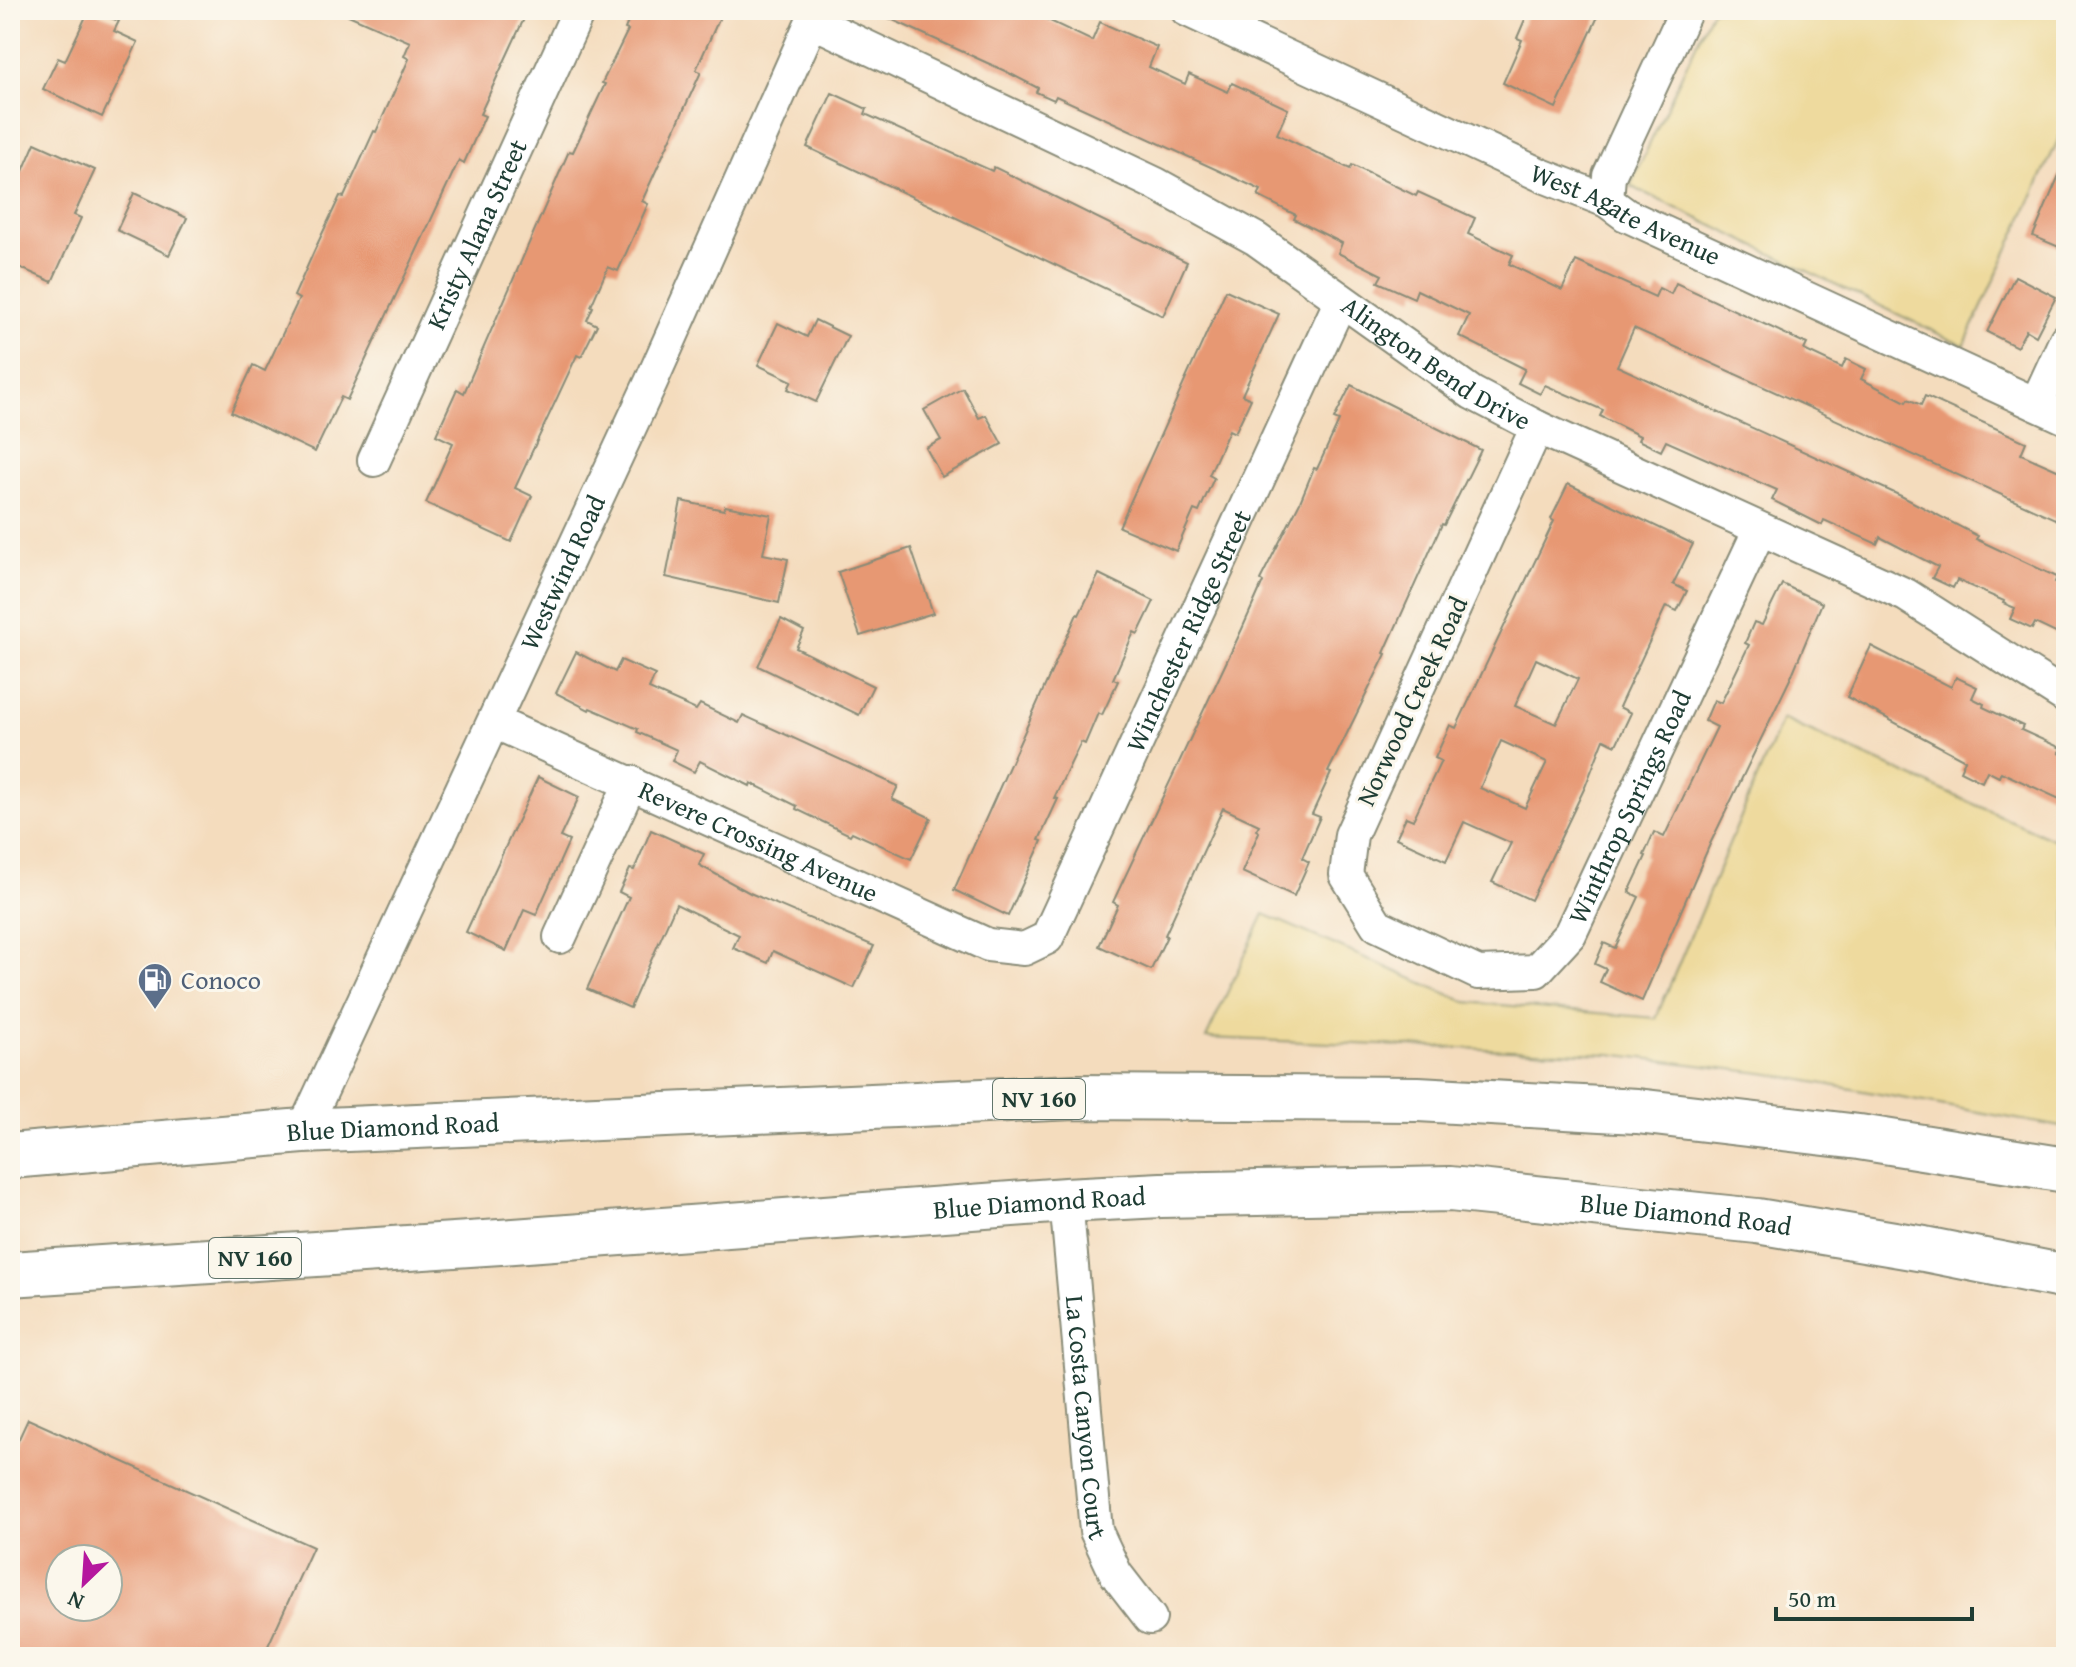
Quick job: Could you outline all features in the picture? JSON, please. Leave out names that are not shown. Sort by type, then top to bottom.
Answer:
[{"type":"highway","name":"Blue Diamond Road","points":[[10,1156],[303,1131],[1075,1097],[1418,1099],[1637,1111],[1859,1137],[2066,1170]]},
{"type":"highway","name":"Blue Diamond Road","points":[[10,1274],[1066,1200],[1450,1189],[1757,1221],[2066,1277]]},
{"type":"street","name":"Kristy Alana Street","points":[[374,460],[579,10]]},
{"type":"street","name":"West Agate Avenue","points":[[1187,10],[1541,175],[1607,201],[1626,215],[2066,418]]},
{"type":"street","points":[[1607,201],[1609,176],[1686,10]]},
{"type":"street","name":"Alington Bend Drive","points":[[815,15],[1156,184],[1256,239],[1472,393],[1537,427],[1906,595],[2066,697]]},
{"type":"street","name":"Westwind Road","points":[[303,1131],[658,368],[815,15]]},
{"type":"street","name":"Winchester Ridge Street","points":[[1024,949],[1047,938],[1341,300]]},
{"type":"street","points":[[2036,404],[2066,339]]},
{"type":"street","name":"Norwood Creek Road","points":[[1427,949],[1377,925],[1346,875],[1351,835],[1537,427]]},
{"type":"street","name":"Winthrop Springs Road","points":[[1427,949],[1478,973],[1536,971],[1570,934],[1760,529]]},
{"type":"street","name":"Revere Crossing Avenue","points":[[494,722],[988,945],[1024,949]]},
{"type":"street","points":[[560,937],[631,782]]},
{"type":"street","name":"La Costa Canyon Court","points":[[1066,1200],[1096,1531],[1116,1574],[1150,1618]]},
{"type":"sand","points":[[1712,10],[2066,10],[2066,123],[1964,346],[1630,186]]},
{"type":"sand","points":[[1782,719],[2066,845],[2066,1128],[1770,1074],[1610,1054],[1206,1038],[1264,914],[1466,1002],[1656,1018]]},
{"type":"building","points":[[89,10],[119,21],[114,31],[138,42],[102,117],[43,89],[58,58],[65,61]]},
{"type":"building","points":[[337,10],[528,10],[480,114],[485,116],[464,163],[459,160],[347,400],[341,397],[315,452],[231,412],[253,365],[265,371],[299,299],[294,296],[315,249],[340,196],[344,197],[409,59],[404,56],[410,42]]},
{"type":"building","points":[[633,10],[723,10],[696,70],[701,72],[642,201],[648,204],[618,271],[608,267],[591,306],[587,320],[597,325],[581,357],[577,355],[515,488],[532,496],[511,542],[426,503],[453,443],[436,435],[457,389],[464,393],[569,151],[573,152],[605,84],[602,83],[628,30],[625,29]]},
{"type":"building","points":[[871,10],[1027,10],[1092,41],[1100,22],[1157,47],[1149,67],[1185,84],[1189,74],[1228,92],[1232,83],[1288,109],[1277,134],[1350,169],[1352,165],[1416,196],[1418,192],[1475,218],[1468,234],[1513,255],[1509,264],[1562,290],[1576,261],[1655,297],[1659,288],[1671,294],[1676,283],[1807,344],[1804,350],[1842,368],[1846,359],[1866,369],[1861,379],[1906,402],[1908,399],[1921,405],[1925,396],[2026,442],[2021,454],[2066,474],[2066,524],[1634,328],[1617,366],[1901,496],[1978,536],[1976,539],[2057,577],[2055,582],[2066,587],[2066,638],[2035,623],[2032,629],[2010,619],[2015,608],[2004,601],[1957,580],[1953,588],[1932,578],[1938,567],[1880,537],[1877,544],[1824,520],[1822,525],[1772,500],[1777,490],[1666,441],[1661,451],[1638,440],[1640,436],[1600,416],[1603,410],[1545,385],[1540,394],[1518,383],[1525,369],[1459,336],[1469,315],[1417,290],[1414,298],[1378,282],[1382,275],[1338,253],[1342,243],[1294,219],[1296,215],[1258,196],[1261,190],[1056,96],[1054,100],[1036,92],[1038,88],[1005,71]]},
{"type":"building","points":[[1529,10],[1601,10],[1556,108],[1503,83],[1522,40],[1517,38]]},
{"type":"building","points":[[832,93],[867,109],[865,114],[992,171],[994,167],[1187,262],[1163,316],[807,147]]},
{"type":"building","points":[[35,143],[95,170],[74,215],[81,218],[52,282],[10,263],[10,253],[18,237],[10,234],[10,187],[18,168],[23,171]]},
{"type":"building","points":[[2066,159],[2066,250],[2033,236]]},
{"type":"building","points":[[134,193],[187,218],[169,255],[117,230]]},
{"type":"building","points":[[2015,276],[2056,297],[2036,336],[2026,330],[2017,347],[1987,332]]},
{"type":"building","points":[[1226,290],[1279,314],[1242,395],[1251,399],[1235,433],[1229,430],[1209,475],[1214,478],[1199,512],[1194,510],[1176,551],[1119,527]]},
{"type":"building","points":[[815,320],[848,336],[816,402],[788,389],[792,381],[758,365],[778,323],[807,337]]},
{"type":"building","points":[[1351,385],[1481,450],[1442,524],[1386,654],[1328,772],[1331,773],[1312,814],[1320,817],[1302,858],[1309,862],[1294,896],[1242,872],[1259,825],[1223,808],[1151,970],[1099,946],[1118,905],[1113,902],[1242,629],[1263,582],[1260,580],[1314,468],[1317,469],[1339,421],[1334,419]]},
{"type":"building","points":[[963,388],[979,418],[986,415],[1002,444],[942,477],[926,448],[941,440],[924,410]]},
{"type":"building","points":[[1568,484],[1693,544],[1673,584],[1687,591],[1677,611],[1666,606],[1619,707],[1631,713],[1616,745],[1604,739],[1585,787],[1531,900],[1492,882],[1511,843],[1464,822],[1446,861],[1396,838],[1406,817],[1413,820],[1441,761],[1435,758],[1450,725],[1456,728],[1554,521],[1551,519]],"holes":[[[1536,659],[1578,679],[1556,724],[1515,706]],[[1501,741],[1547,762],[1525,808],[1480,788]]]},
{"type":"building","points":[[681,501],[771,515],[763,554],[788,559],[779,603],[666,577]]},
{"type":"building","points":[[911,548],[933,613],[860,636],[838,572]]},
{"type":"building","points":[[1099,574],[1154,601],[1138,634],[1134,632],[1113,679],[1118,681],[1102,715],[1098,713],[1085,744],[1081,742],[1054,798],[1058,799],[1039,840],[1042,841],[1008,916],[954,890],[1077,614]]},
{"type":"building","points":[[1782,584],[1822,603],[1791,677],[1710,844],[1642,1001],[1600,982],[1606,969],[1595,964],[1604,943],[1615,948],[1639,897],[1629,892],[1654,832],[1664,837],[1717,727],[1705,721],[1714,700],[1721,703],[1749,645],[1745,643],[1754,622],[1762,625]]},
{"type":"building","points":[[781,619],[804,631],[796,648],[873,686],[859,715],[758,666]]},
{"type":"building","points":[[1871,646],[1951,687],[1956,677],[1977,687],[1972,698],[1984,704],[1983,707],[2023,726],[2021,730],[2061,748],[2059,753],[2066,756],[2066,802],[2001,772],[1999,777],[1987,771],[1982,782],[1960,771],[1965,760],[1847,697]]},
{"type":"building","points":[[576,652],[615,672],[621,660],[655,675],[649,689],[696,710],[700,704],[739,723],[743,715],[898,786],[892,799],[931,818],[911,859],[852,832],[850,835],[751,783],[750,786],[700,761],[694,772],[672,761],[677,750],[556,693]]},
{"type":"building","points":[[538,777],[579,797],[560,837],[569,841],[536,915],[524,910],[506,951],[466,932]]},
{"type":"building","points":[[651,830],[704,854],[699,865],[750,893],[874,946],[854,988],[773,951],[768,963],[733,948],[739,935],[676,904],[630,1008],[587,989],[629,897],[619,892],[630,869],[634,870]]},
{"type":"building","points":[[28,1419],[313,1547],[263,1657],[10,1657],[10,1458]]},
{"type":"place","name":"Conoco","points":[[155,1011]]}]
